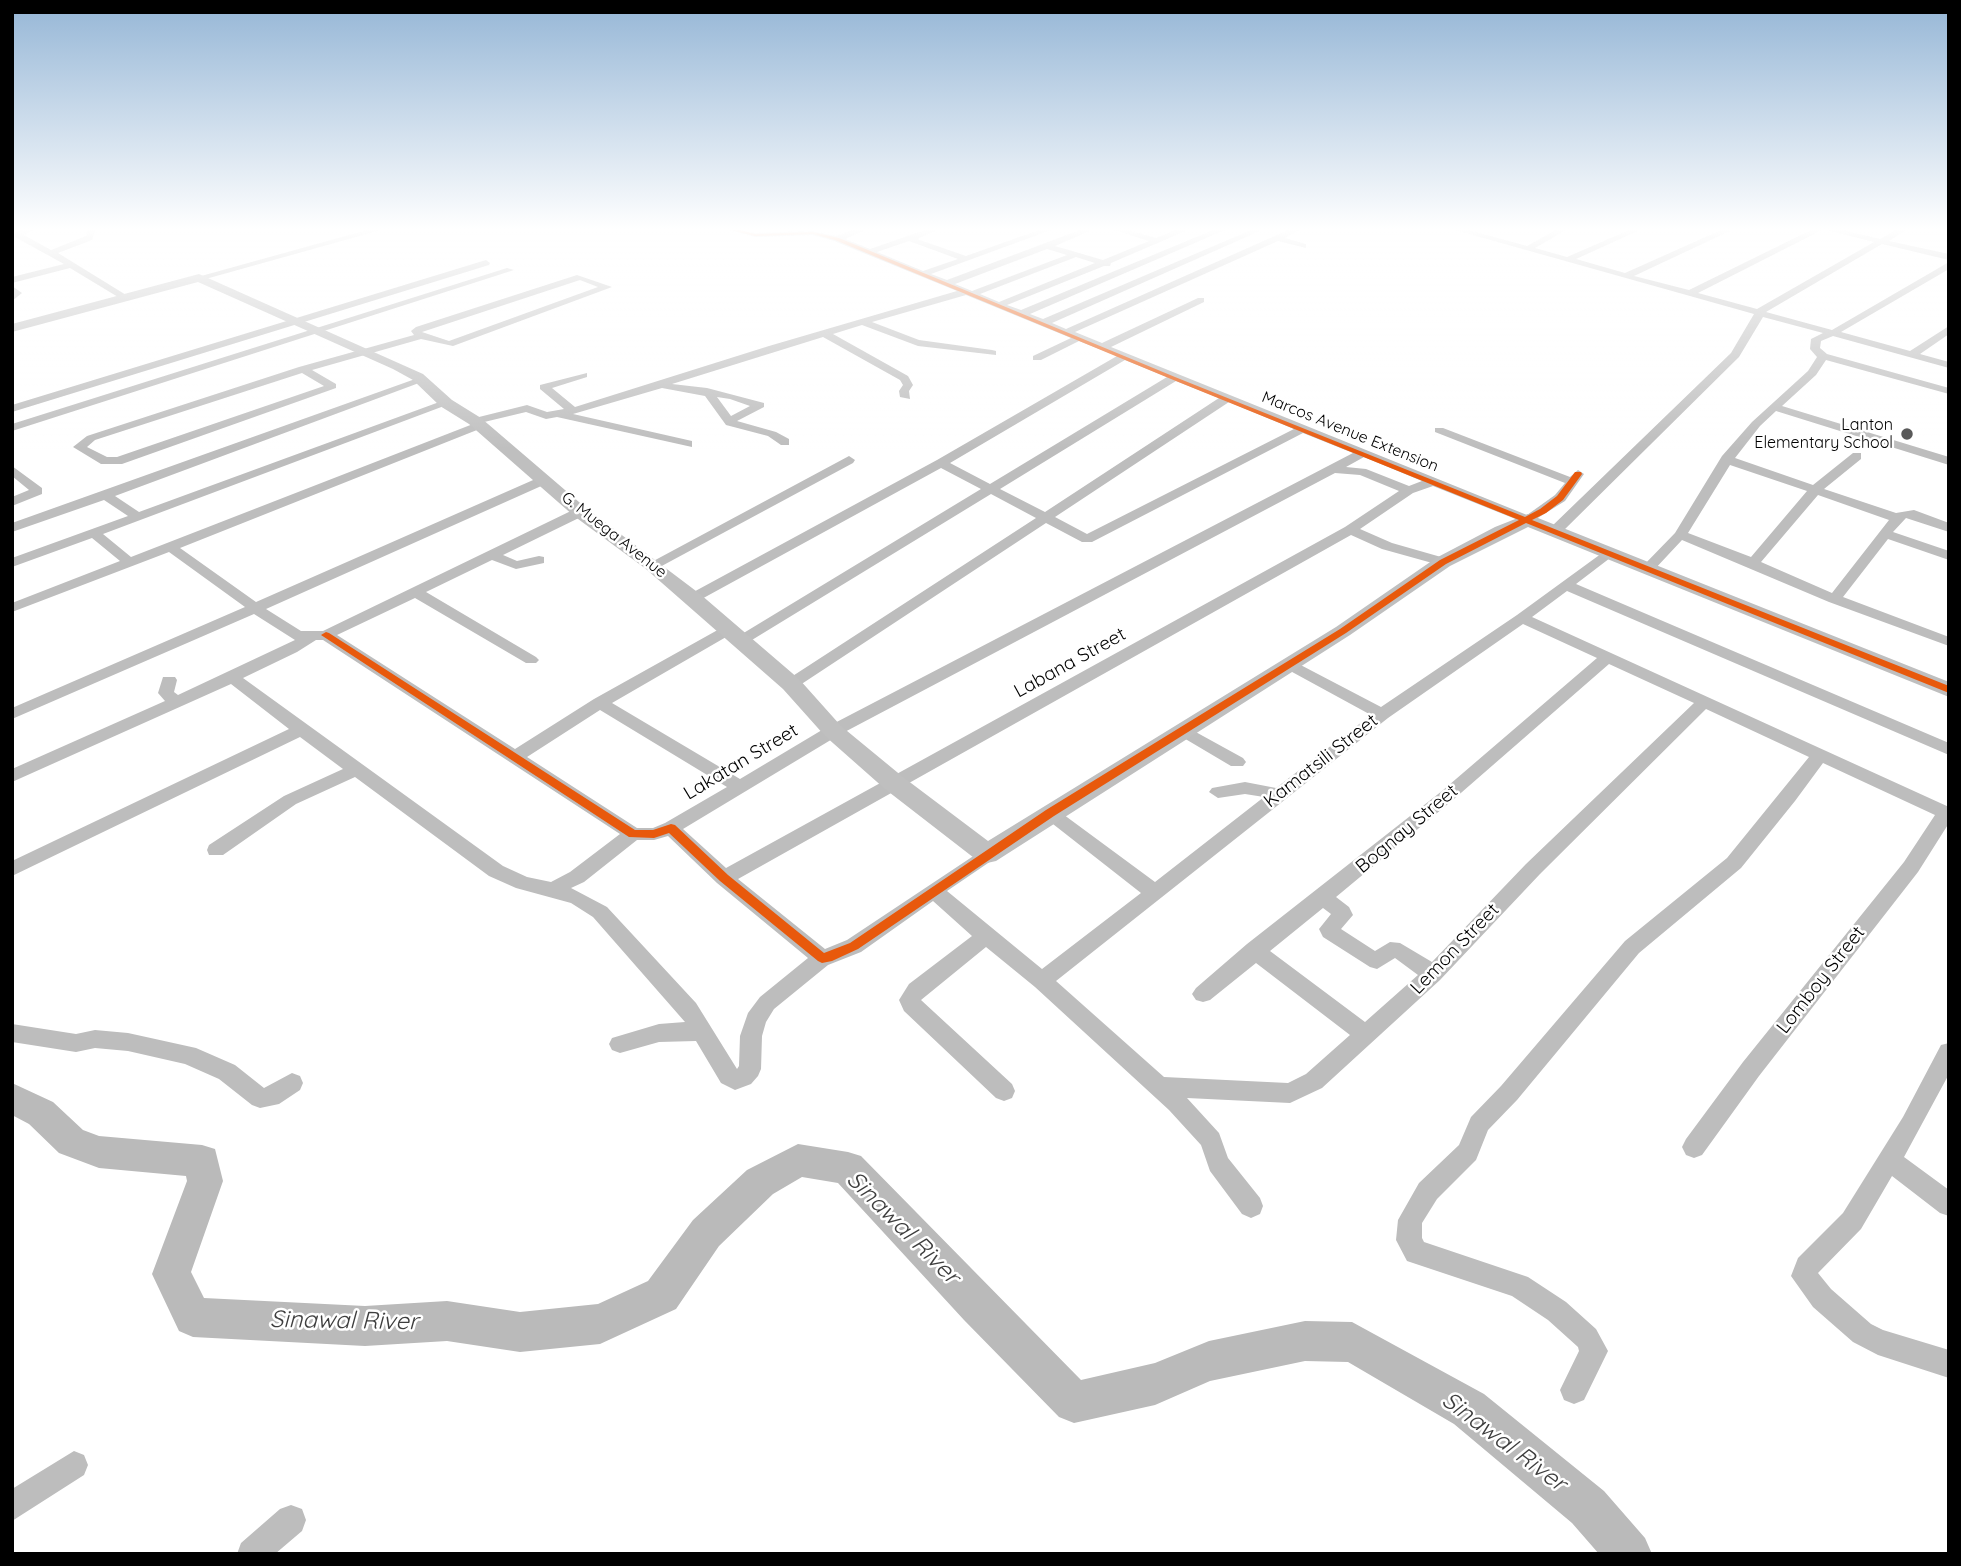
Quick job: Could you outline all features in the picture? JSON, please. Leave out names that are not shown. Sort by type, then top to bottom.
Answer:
[{"type":"street","points":[[15,326],[106,303]]},
{"type":"street","name":"G. Muega Avenue","points":[[256,303],[422,380],[446,403],[476,423],[580,512],[693,598],[791,684],[833,731],[894,783],[987,855]]},
{"type":"street","points":[[12,409],[355,303]]},
{"type":"street","points":[[12,428],[406,303]]},
{"type":"street","points":[[500,303],[416,331],[423,337],[446,345],[567,303]]},
{"type":"street","points":[[12,608],[476,423],[527,408],[546,415],[567,413],[696,373],[718,370],[773,348],[925,303]]},
{"type":"street","name":"Marcos Avenue Extension","points":[[994,303],[1302,429],[1358,456],[1433,482],[1949,690]]},
{"type":"street","points":[[999,305],[1004,303]]},
{"type":"street","points":[[1021,314],[1047,303]]},
{"type":"street","points":[[1043,323],[1089,303]]},
{"type":"street","points":[[1065,333],[1132,303]]},
{"type":"street","points":[[1100,348],[1195,303]]},
{"type":"street","points":[[1722,303],[1949,365]]},
{"type":"street","points":[[1555,531],[1735,355],[1759,313],[1770,303]]},
{"type":"street","points":[[1884,303],[1814,342],[1815,349],[1823,356],[1949,391]]},
{"type":"street","points":[[303,369],[332,386],[118,461],[105,461],[79,445],[91,438],[303,369],[459,327],[472,319],[463,315]]},
{"type":"street","points":[[863,322],[918,343],[949,345],[992,353]]},
{"type":"street","points":[[459,327],[486,332]]},
{"type":"street","points":[[1911,355],[1949,329]]},
{"type":"street","points":[[824,333],[904,378],[908,384],[904,391],[906,397]]},
{"type":"street","points":[[1037,358],[1078,338]]},
{"type":"street","points":[[1648,568],[1680,536],[1727,459],[1756,424],[1812,373],[1823,356]]},
{"type":"street","points":[[693,598],[941,463],[1123,357]]},
{"type":"street","points":[[583,375],[544,387],[567,413],[688,444]]},
{"type":"street","points":[[513,758],[600,703],[735,635],[990,490],[1173,378]]},
{"type":"street","points":[[12,528],[422,380]]},
{"type":"street","points":[[653,386],[707,391],[743,398],[760,405],[729,421]]},
{"type":"street","points":[[707,391],[733,425],[772,434],[785,442]]},
{"type":"street","points":[[791,684],[1226,399]]},
{"type":"street","points":[[12,563],[446,403]]},
{"type":"street","points":[[1774,407],[1949,461]]},
{"type":"street","points":[[941,463],[1087,539],[1302,429]]},
{"type":"street","points":[[232,677],[354,771],[496,871],[523,883],[553,889],[587,903],[617,928],[688,1009],[729,1076],[735,1080],[743,1077],[750,1069],[751,1036],[755,1019],[772,996],[822,958],[843,952],[1050,813],[1288,664],[1443,562],[1528,520],[1553,504],[1575,478],[1438,430]]},
{"type":"street","points":[[1358,456],[1383,479]]},
{"type":"street","name":"Lakatan Street","points":[[671,828],[833,731],[1358,456]]},
{"type":"street","points":[[1753,563],[1816,489],[1857,456]]},
{"type":"street","points":[[1727,459],[1897,518]]},
{"type":"street","points":[[653,565],[849,460]]},
{"type":"street","points":[[1334,469],[1355,470],[1409,491]]},
{"type":"street","points":[[12,502],[38,491],[15,475]]},
{"type":"street","points":[[12,714],[544,480]]},
{"type":"street","name":"Labana Street","points":[[724,878],[1350,530],[1409,491],[1433,482]]},
{"type":"street","points":[[105,495],[138,517]]},
{"type":"street","points":[[12,776],[232,677],[580,512]]},
{"type":"street","points":[[1834,599],[1897,518],[1903,514],[1914,514],[1949,528]]},
{"type":"street","points":[[1350,530],[1387,546],[1443,562]]},
{"type":"street","points":[[94,533],[129,562]]},
{"type":"street","points":[[1886,534],[1949,556]]},
{"type":"street","points":[[1680,536],[1753,563],[1834,599],[1949,642]]},
{"type":"street","points":[[170,547],[290,632],[318,636],[633,834],[654,834],[671,828],[724,878],[822,958]]},
{"type":"street","name":"Kamatsili Street","points":[[1042,981],[1382,714],[1522,618],[1609,552]]},
{"type":"street","points":[[491,555],[516,565],[539,560]]},
{"type":"street","points":[[1566,585],[1949,750]]},
{"type":"street","points":[[414,591],[531,660]]},
{"type":"street","points":[[1522,618],[1606,659],[1947,813]]},
{"type":"street","name":"Bognay Street","points":[[1203,994],[1254,950],[1324,898],[1606,659]]},
{"type":"street","points":[[1288,664],[1382,714]]},
{"type":"street","points":[[169,680],[166,693],[176,702]]},
{"type":"street","name":"Lemon Street","points":[[1160,1087],[1290,1093],[1314,1081],[1433,974],[1533,869],[1704,702]]},
{"type":"street","points":[[600,703],[741,787]]},
{"type":"street","points":[[12,869],[301,730]]},
{"type":"street","points":[[1183,730],[1237,762]]},
{"type":"street","points":[[1574,1390],[1594,1351],[1587,1338],[1557,1311],[1519,1286],[1416,1252],[1409,1240],[1410,1220],[1428,1191],[1468,1152],[1479,1124],[1509,1093],[1632,947],[1734,863],[1776,814],[1821,754]]},
{"type":"street","points":[[216,850],[290,800],[354,771]]},
{"type":"street","points":[[1218,793],[1245,788],[1277,794]]},
{"type":"street","points":[[1050,813],[1154,892]]},
{"type":"street","name":"Lomboy Street","points":[[1694,1147],[1751,1069],[1911,867],[1947,813]]},
{"type":"street","points":[[553,889],[578,877],[633,834]]},
{"type":"street","points":[[935,892],[1042,981],[1160,1087],[1211,1140],[1218,1163],[1251,1206]]},
{"type":"street","points":[[1324,898],[1342,912],[1329,929],[1331,932],[1377,961],[1390,950],[1400,951],[1433,974]]},
{"type":"street","points":[[986,936],[923,984],[910,1000],[916,1013],[1004,1091]]},
{"type":"street","points":[[1254,950],[1367,1036]]},
{"type":"street","points":[[12,1033],[76,1043],[95,1039],[128,1042],[188,1055],[227,1072],[260,1098],[271,1097],[292,1083]]},
{"type":"street","points":[[620,1044],[659,1033],[705,1033]]},
{"type":"street","points":[[1949,1052],[1910,1125],[1852,1221],[1807,1267],[1804,1276],[1822,1298],[1862,1334],[1878,1342],[1949,1364]]},
{"type":"street","points":[[1888,1159],[1949,1205]]},
{"type":"street","points":[[12,1506],[74,1465]]},
{"type":"street","points":[[252,1554],[291,1520]]},
{"type":"waterway","name":"Sinawal River","points":[[12,1098],[41,1113],[71,1142],[99,1152],[202,1161],[205,1181],[171,1274],[193,1317],[365,1326],[447,1321],[520,1332],[600,1324],[662,1295],[706,1233],[760,1182],[798,1160],[848,1168],[978,1306],[1074,1402],[1155,1384],[1209,1361],[1305,1341],[1352,1342],[1469,1409],[1588,1507],[1629,1554]]},
{"type":"cycle path","points":[[992,303],[1949,690]]},
{"type":"cycle path","points":[[326,635],[633,834],[654,834],[671,828],[724,878],[822,958],[854,946],[1050,813],[1343,631],[1443,562],[1543,511],[1560,498],[1578,474]]},
{"type":"place","name":"Lanton Elementary School","points":[[1907,434]]}]
